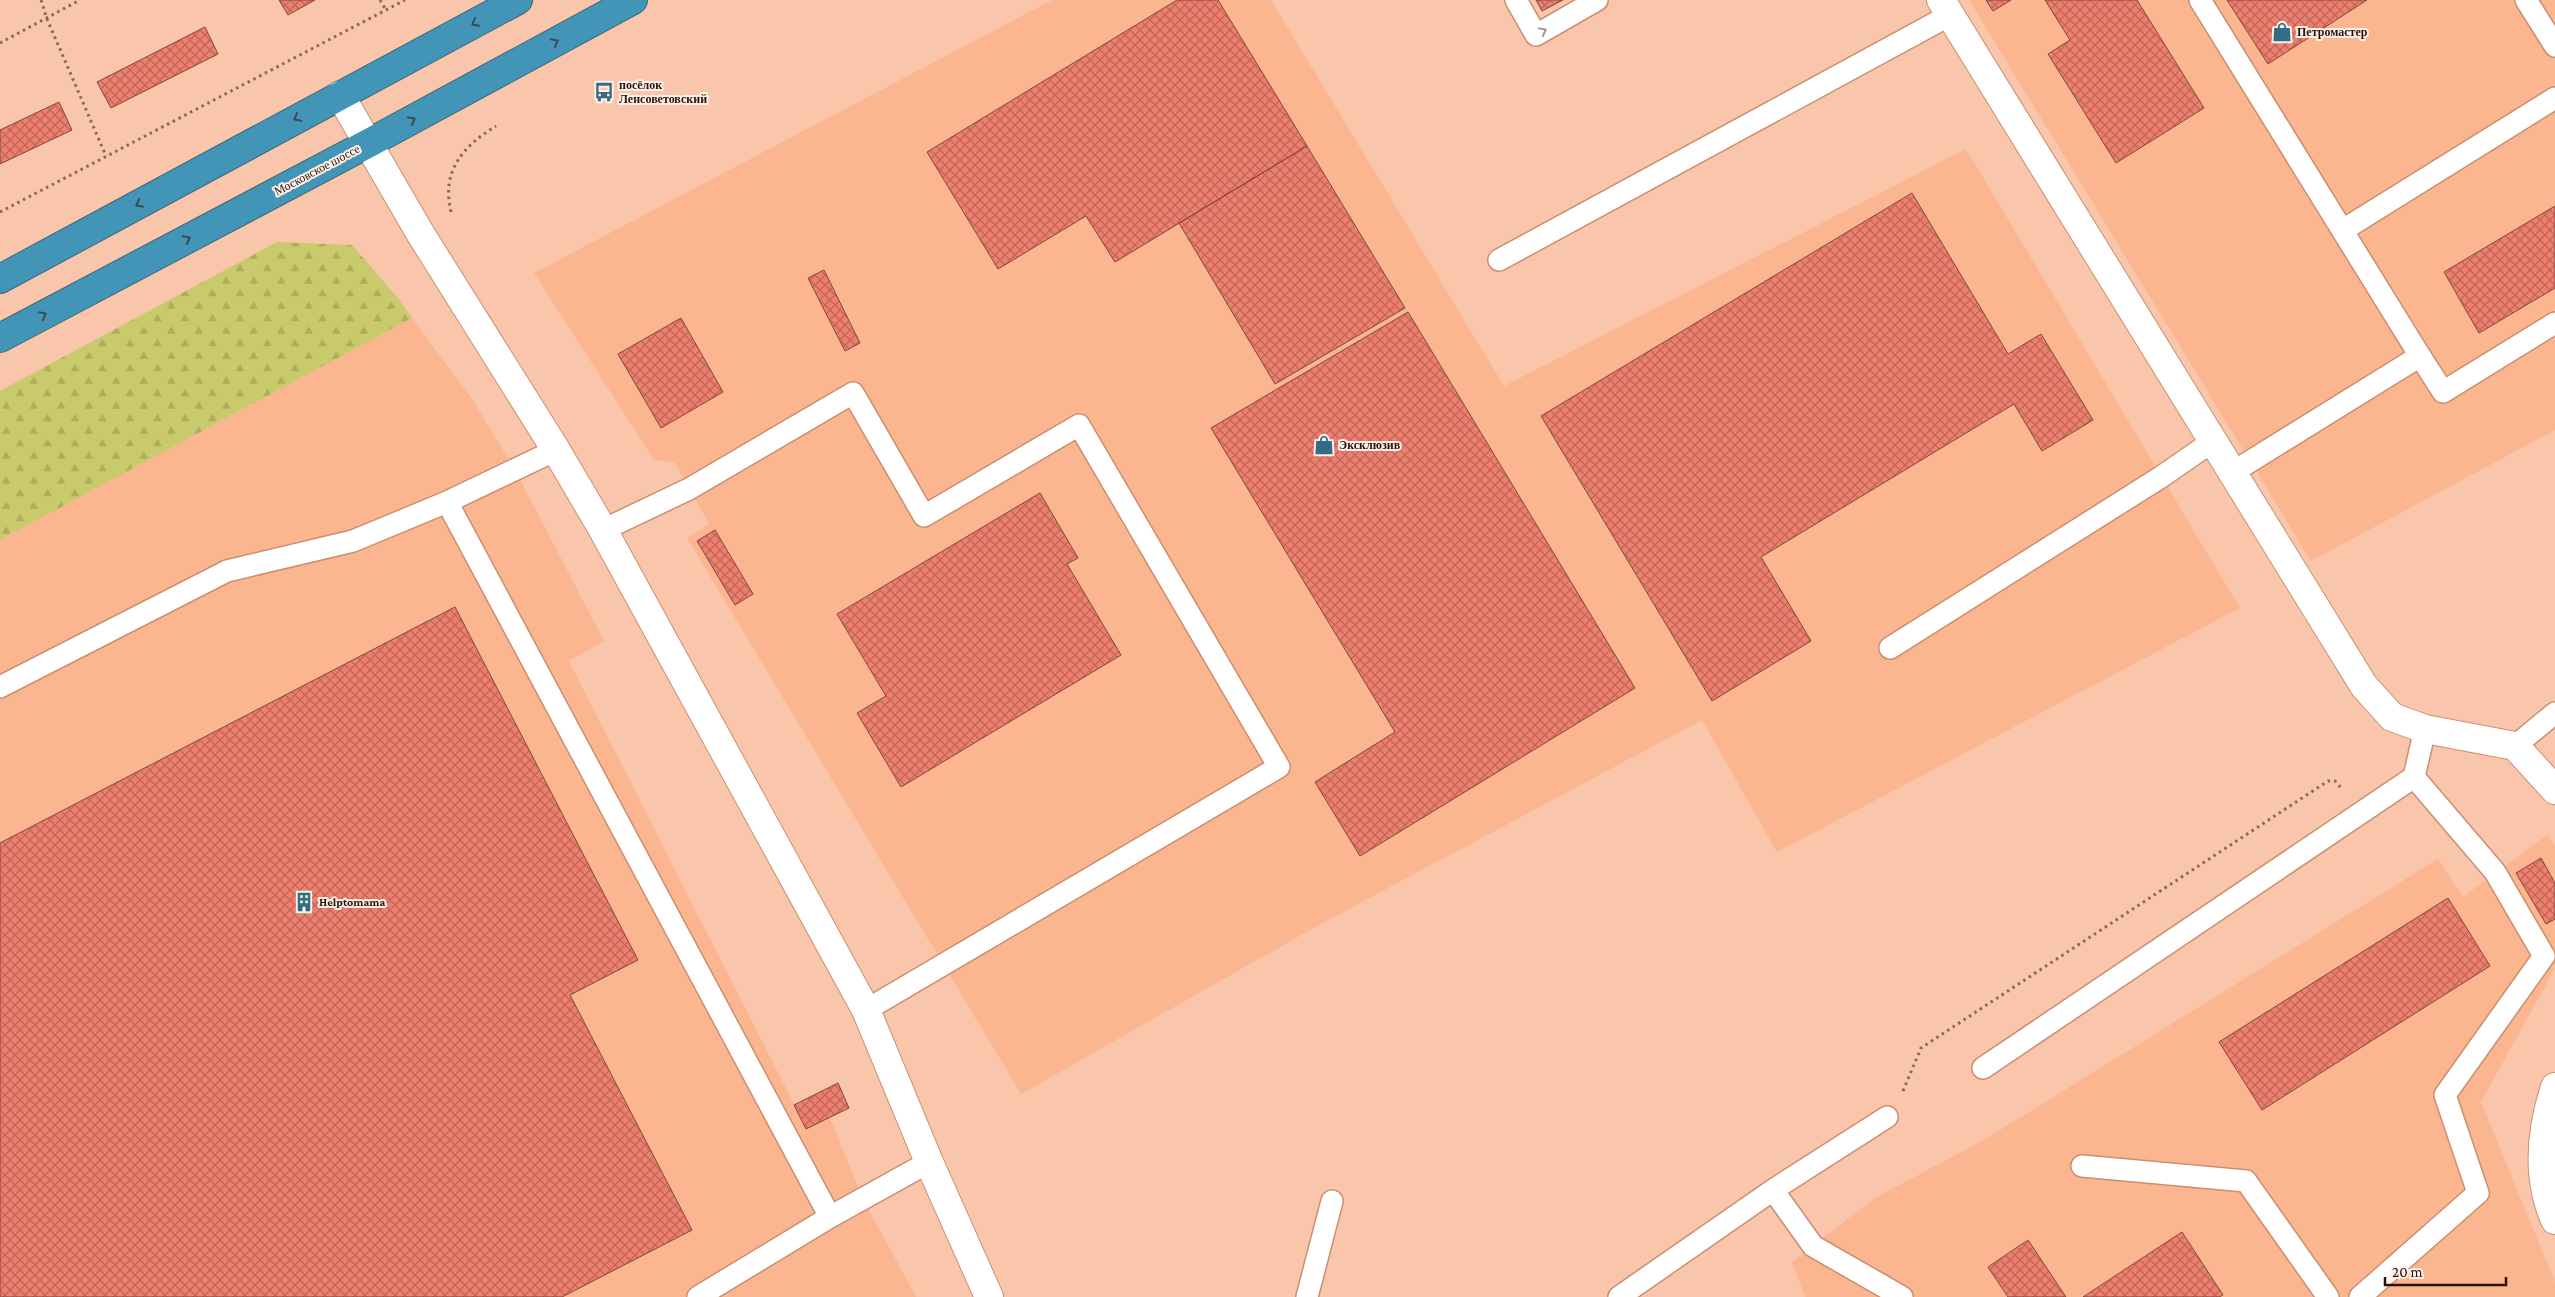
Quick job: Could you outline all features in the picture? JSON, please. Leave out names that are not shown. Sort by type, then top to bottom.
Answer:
[{"type":"highway","points":[[0,278],[518,0]]},
{"type":"highway","name":"Московское шоссе","points":[[0,338],[369,143],[633,0]]},
{"type":"street","points":[[1946,8],[2364,686],[2392,717],[2425,729],[2514,746],[2555,790]]},
{"type":"street","points":[[340,95],[420,232],[604,530],[866,1010],[929,1162],[989,1297]]},
{"type":"street","points":[[2555,1087],[2548,1108],[2541,1164],[2555,1220]]},
{"type":"lane","points":[[1516,0],[1536,35],[1597,0]]},
{"type":"lane","points":[[2200,0],[2443,392],[2555,323]]},
{"type":"lane","points":[[2526,0],[2555,46]]},
{"type":"lane","points":[[1499,260],[1946,8]]},
{"type":"lane","points":[[2343,230],[2555,98]]},
{"type":"lane","points":[[2233,472],[2420,356]]},
{"type":"lane","points":[[604,530],[689,489],[853,393],[924,516],[1079,425],[1279,767],[866,1010]]},
{"type":"lane","points":[[1890,648],[2153,482],[2213,441]]},
{"type":"lane","points":[[0,687],[227,571],[353,541],[447,502],[556,450]]},
{"type":"lane","points":[[447,502],[830,1217]]},
{"type":"lane","points":[[2514,746],[2555,713]]},
{"type":"lane","points":[[1983,1068],[2414,777],[2425,729]]},
{"type":"lane","points":[[2360,1297],[2478,1193],[2445,1095],[2544,956],[2495,872],[2414,777]]},
{"type":"lane","points":[[1619,1297],[1773,1190],[1887,1116]]},
{"type":"lane","points":[[698,1297],[830,1217],[929,1162]]},
{"type":"lane","points":[[2082,1166],[2246,1181],[2328,1297]]},
{"type":"lane","points":[[1773,1190],[1813,1246],[1902,1297]]},
{"type":"lane","points":[[1307,1297],[1332,1201]]},
{"type":"path","points":[[42,0],[46,18],[106,156]]},
{"type":"path","points":[[0,43],[80,0]]},
{"type":"path","points":[[380,0],[386,10]]},
{"type":"path","points":[[0,212],[405,0]]},
{"type":"path","points":[[451,213],[447,195],[461,154],[474,140],[496,126]]},
{"type":"path","points":[[1887,1116],[1904,1091],[1921,1048],[2328,781],[2335,781],[2348,797],[2358,815]]},
{"type":"shaded area","points":[[1052,0],[1271,0],[1504,386],[1966,149],[2240,608],[1777,852],[1702,720],[1317,926],[1021,1094],[687,538],[709,524],[674,462],[654,460],[534,273]]},
{"type":"shaded area","points":[[1969,0],[2555,0],[2555,430],[2311,561]]},
{"type":"shaded area","points":[[412,318],[474,402],[515,470],[604,641],[569,661],[794,1104],[838,1084],[849,1108],[830,1118],[863,1199],[916,1297],[0,1297],[0,540]]},
{"type":"shaded area","points":[[2547,835],[2555,846],[2555,968],[2481,1102],[2555,1282],[2555,1297],[1805,1297],[1792,1262],[1875,1198],[1984,1140],[2438,859],[2463,897]]},
{"type":"green space","points":[[277,242],[352,245],[397,297],[412,318],[0,540],[0,391]]},
{"type":"building","points":[[279,0],[315,0],[288,15]]},
{"type":"building","points":[[1177,0],[1218,0],[1307,146],[1115,262],[1086,216],[998,269],[927,152]]},
{"type":"building","points":[[1536,0],[1563,0],[1542,11]]},
{"type":"building","points":[[1986,0],[2011,0],[1993,11]]},
{"type":"building","points":[[2045,0],[2137,0],[2204,108],[2116,163],[2048,54],[2070,40]]},
{"type":"building","name":"Петромастер","points":[[2227,0],[2367,0],[2268,64]]},
{"type":"building","points":[[205,27],[218,54],[111,108],[97,82]]},
{"type":"building","points":[[59,102],[72,130],[0,164],[0,130]]},
{"type":"building","points":[[1307,146],[1405,308],[1275,384],[1179,223]]},
{"type":"building","points":[[1912,193],[2008,354],[2041,334],[2093,420],[2042,451],[2014,404],[1761,557],[1811,641],[1712,701],[1541,416]]},
{"type":"building","points":[[2555,206],[2555,288],[2479,333],[2444,272]]},
{"type":"building","points":[[824,270],[860,343],[845,351],[808,278]]},
{"type":"building","points":[[1408,312],[1635,688],[1360,856],[1315,782],[1395,732],[1211,428]]},
{"type":"building","points":[[681,318],[723,392],[661,428],[618,354]]},
{"type":"building","points":[[1040,493],[1078,558],[1067,564],[1121,655],[901,787],[857,713],[886,696],[837,614]]},
{"type":"building","points":[[715,530],[753,594],[735,605],[697,541]]},
{"type":"building","name":"Helptomama","points":[[455,607],[638,960],[570,995],[692,1230],[562,1297],[0,1297],[0,843]]},
{"type":"building","points":[[2541,858],[2555,883],[2555,919],[2546,924],[2516,873]]},
{"type":"building","points":[[2448,898],[2490,966],[2262,1110],[2219,1042]]},
{"type":"building","points":[[838,1083],[849,1108],[806,1129],[794,1105]]},
{"type":"building","points":[[2182,1232],[2223,1295],[2219,1297],[2083,1297]]},
{"type":"building","points":[[2028,1240],[2066,1297],[2008,1297],[1988,1267]]},
{"type":"place","name":"Петромастер","points":[[2282,32]]},
{"type":"place","name":"посёлок Ленсоветовский","points":[[604,92]]},
{"type":"place","name":"Эксклюзив","points":[[1324,445]]},
{"type":"place","name":"Helptomama","points":[[304,902]]}]
